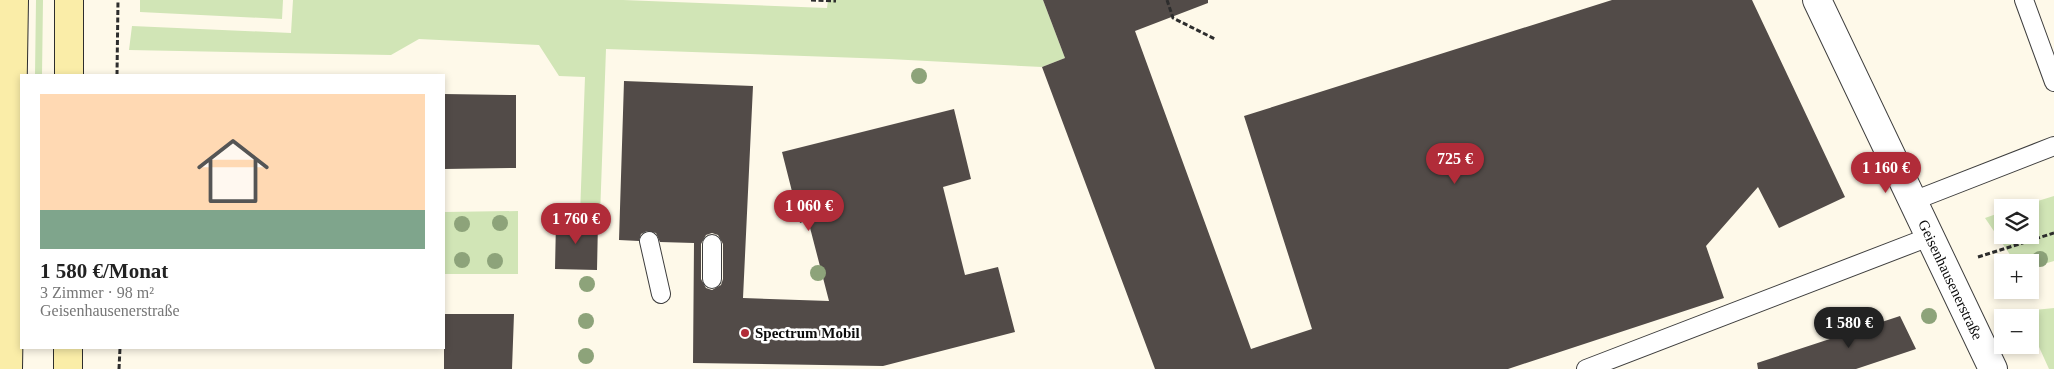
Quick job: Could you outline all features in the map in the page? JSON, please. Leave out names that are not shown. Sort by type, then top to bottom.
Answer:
[{"type":"main road","points":[[8,369],[14,0]]},
{"type":"main road","points":[[69,0],[69,74]]},
{"type":"main road","points":[[68,349],[68,369]]},
{"type":"street","name":"Geisenhausenerstraße","points":[[1817,0],[1993,369]]},
{"type":"lane","points":[[2024,0],[2054,82]]},
{"type":"lane","points":[[1913,201],[2054,146]]},
{"type":"lane","points":[[1586,369],[1929,237]]},
{"type":"lane","points":[[650,242],[661,294]]},
{"type":"lane","points":[[712,244],[712,279]]},
{"type":"path","points":[[117,74],[118,0]]},
{"type":"path","points":[[811,0],[836,1]]},
{"type":"path","points":[[1167,0],[1173,18],[1215,40]]},
{"type":"path","points":[[1944,268],[2054,233]]},
{"type":"path","points":[[120,349],[120,369]]},
{"type":"green space","points":[[36,0],[43,0],[42,74],[35,74]]},
{"type":"green space","points":[[140,0],[283,0],[282,19],[140,12]]},
{"type":"green space","points":[[293,0],[623,0],[827,8],[828,0],[1043,0],[1065,58],[1042,67],[889,59],[606,49],[600,216],[580,215],[585,77],[559,76],[539,45],[419,39],[391,55],[129,50],[132,26],[291,33]]},
{"type":"green space","points":[[2054,196],[2054,261],[2039,265],[2039,254],[2010,254],[2003,244],[2039,244],[2039,201]]},
{"type":"green space","points":[[518,211],[518,274],[445,274],[445,212]]},
{"type":"green space","points":[[1994,215],[1994,231],[1985,218]]},
{"type":"green space","points":[[2054,308],[2054,369],[2049,369],[2039,347],[2039,309]]},
{"type":"building","points":[[1043,0],[1208,0],[1208,3],[1135,31],[1251,349],[1312,329],[1244,116],[1612,0],[1752,0],[1845,197],[1779,228],[1758,187],[1706,246],[1724,298],[1508,369],[1155,369],[1042,67],[1065,58]]},
{"type":"building","points":[[624,81],[753,86],[743,298],[829,301],[808,220],[800,223],[782,152],[954,109],[971,179],[943,187],[965,275],[998,267],[1015,332],[883,366],[693,363],[694,243],[660,242],[656,233],[647,231],[641,234],[639,241],[619,240]],"holes":[[[712,233],[718,235],[723,244],[723,279],[721,285],[712,290],[706,288],[701,279],[701,244],[706,235]]]},
{"type":"building","points":[[445,94],[516,95],[516,168],[445,169]]},
{"type":"building","points":[[556,221],[598,222],[597,270],[555,269]]},
{"type":"building","points":[[445,314],[514,314],[512,369],[444,369]]},
{"type":"building","points":[[1900,316],[1916,349],[1856,369],[1758,369],[1757,363]]},
{"type":"place","name":"Spectrum Mobil","points":[[745,333]]}]
